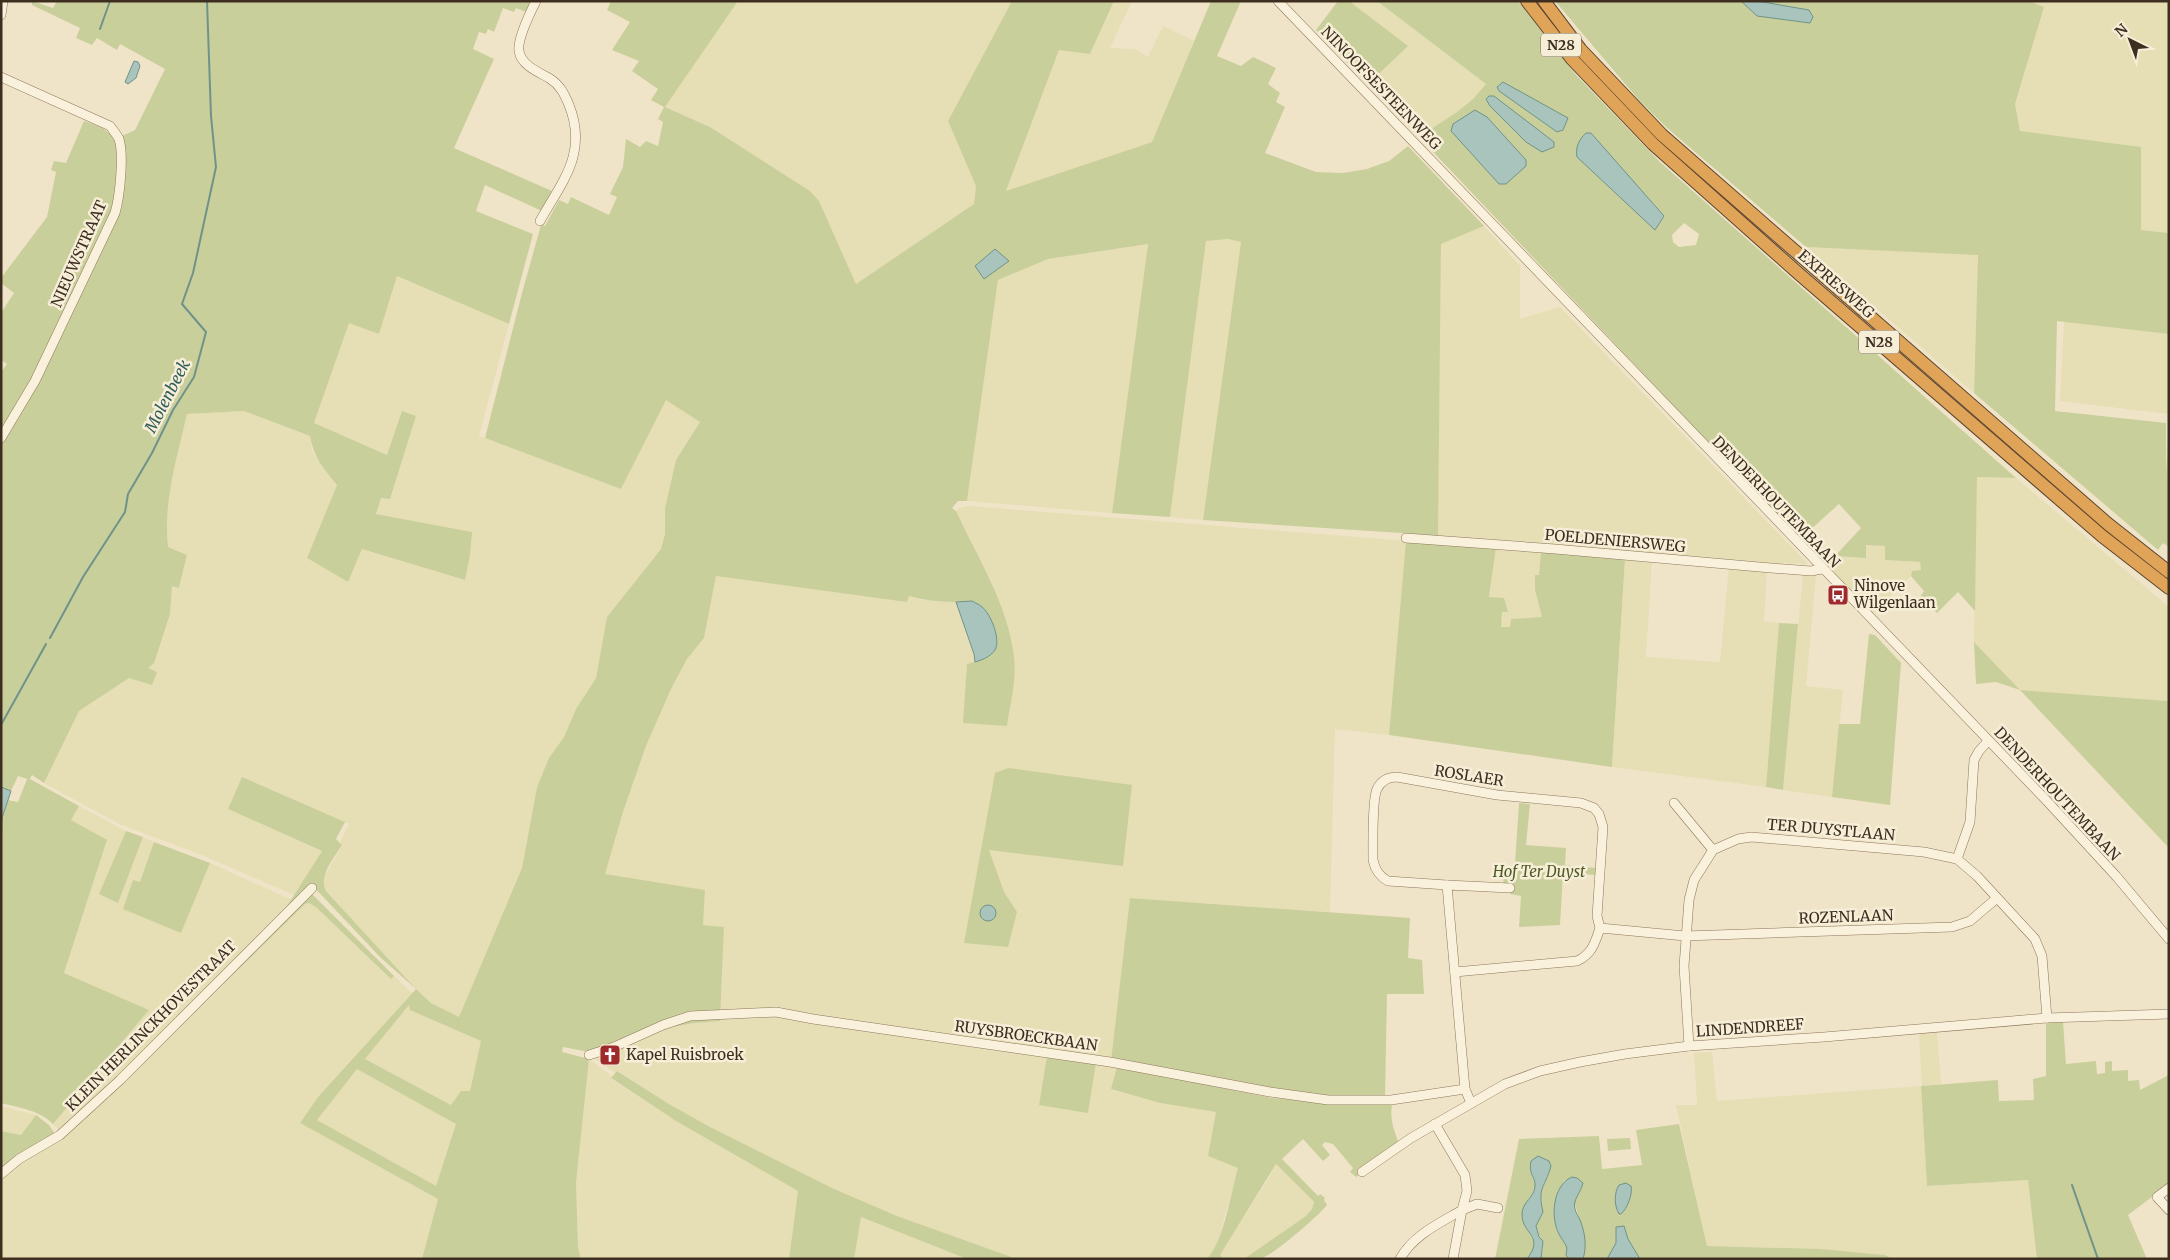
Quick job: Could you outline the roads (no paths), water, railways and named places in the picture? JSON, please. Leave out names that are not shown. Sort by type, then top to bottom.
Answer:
[{"type":"highway","name":"EXPRESWEG","points":[[1527,1],[1572,59],[1667,158],[2102,536],[2169,588]]},
{"type":"highway","name":"EXPRESWEG","points":[[1544,1],[1581,50],[1662,135],[2108,524],[2169,572]]},
{"type":"street","points":[[1,15],[3,1]]},
{"type":"street","points":[[536,1],[520,40],[519,54],[526,64],[558,85],[575,120],[577,137],[570,164],[540,221]]},
{"type":"street","name":"NINOOFSESTEENWEG","points":[[1278,1],[1465,194]]},
{"type":"street","name":"NIEUWSTRAAT","points":[[1,77],[110,126],[119,139],[120,169],[119,199],[115,213],[50,351],[1,438]]},
{"type":"street","name":"DENDERHOUTEMBAAN","points":[[1465,194],[2110,870],[2169,939]]},
{"type":"street","name":"POELDENIERSWEG","points":[[1406,538],[1811,571],[1822,569]]},
{"type":"street","points":[[1956,859],[1970,822],[1974,760],[1988,741]]},
{"type":"street","name":"ROSLAER","points":[[1455,972],[1577,961],[1587,956],[1600,928],[1597,916],[1603,827],[1599,814],[1594,808],[1581,803],[1497,795],[1396,778],[1381,782],[1376,792],[1373,857],[1375,870],[1388,881],[1510,888]]},
{"type":"street","points":[[1674,803],[1713,850],[1694,880],[1689,900],[1684,966],[1689,1046]]},
{"type":"street","name":"TER DUYSTLAAN","points":[[1713,850],[1738,839],[1768,838],[1924,852],[1956,859],[1977,876],[2030,932],[2039,948],[2043,965],[2047,1018]]},
{"type":"street","points":[[1447,885],[1465,1089],[1471,1103]]},
{"type":"street","name":"KLEIN HERLINCKHOVESTRAAT","points":[[1,1174],[19,1159],[60,1135],[113,1086],[312,888]]},
{"type":"street","name":"ROZENLAAN","points":[[1685,936],[1952,927],[1970,921],[1997,898]]},
{"type":"street","points":[[1600,928],[1685,936]]},
{"type":"street","name":"RUYSBROECKBAAN","points":[[589,1055],[614,1047],[663,1025],[690,1016],[776,1012],[1110,1062],[1270,1092],[1328,1100],[1391,1100],[1465,1089]]},
{"type":"street","name":"LINDENDREEF","points":[[1362,1172],[1410,1138],[1505,1084],[1540,1071],[1625,1054],[1689,1046],[1824,1038],[2047,1018],[2169,1014]]},
{"type":"street","points":[[1435,1124],[1465,1175],[1467,1191],[1453,1259]]},
{"type":"street","points":[[2169,1188],[2157,1197],[2169,1210]]},
{"type":"street","points":[[1400,1259],[1412,1242],[1462,1210],[1477,1204],[1498,1208]]},
{"type":"water","points":[[1741,1],[1757,1],[1809,10],[1813,17],[1810,23],[1757,16]]},
{"type":"water","points":[[134,61],[138,62],[140,66],[136,78],[128,84],[125,82]]},
{"type":"water","points":[[1503,82],[1568,118],[1563,130],[1557,132],[1499,91],[1497,87]]},
{"type":"water","points":[[1489,96],[1494,96],[1554,142],[1554,147],[1542,152],[1526,142],[1490,106],[1486,99]]},
{"type":"water","points":[[1475,110],[1487,117],[1526,160],[1526,166],[1506,184],[1499,184],[1451,131],[1453,124]]},
{"type":"water","points":[[1586,133],[1591,133],[1664,216],[1655,230],[1577,157],[1578,144]]},
{"type":"water","points":[[995,249],[1009,261],[984,279],[975,266]]},
{"type":"water","points":[[972,601],[981,606],[989,615],[997,640],[997,646],[993,652],[986,658],[975,662],[956,602]]},
{"type":"water","points":[[1,787],[11,791],[2,818],[1,847]]},
{"type":"water","points":[[988,905],[996,913],[988,921],[980,913]]},
{"type":"water","points":[[1538,1156],[1549,1161],[1551,1166],[1541,1192],[1543,1212],[1536,1226],[1539,1237],[1543,1241],[1541,1259],[1527,1259],[1534,1245],[1531,1235],[1525,1227],[1522,1214],[1524,1206],[1534,1190],[1535,1183],[1531,1173],[1531,1161]]},
{"type":"water","points":[[1572,1177],[1577,1178],[1583,1183],[1574,1206],[1584,1234],[1585,1249],[1583,1259],[1569,1259],[1566,1255],[1567,1248],[1556,1227],[1554,1211],[1557,1194],[1566,1181]]},
{"type":"water","points":[[1626,1183],[1631,1186],[1630,1197],[1625,1209],[1619,1214],[1615,1203],[1615,1195],[1619,1185]]},
{"type":"water","points":[[1624,1226],[1628,1239],[1640,1259],[1607,1259],[1616,1243],[1616,1227]]},
{"type":"waterway","points":[[100,29],[110,1]]},
{"type":"waterway","name":"Molenbeek","points":[[50,638],[83,577],[125,512],[128,494],[152,453],[173,410],[194,377],[206,332],[182,304],[193,273],[216,167],[211,116],[207,1]]},
{"type":"waterway","name":"Molenbeek","points":[[1,725],[46,644]]},
{"type":"waterway","points":[[2072,1185],[2098,1259]]},
{"type":"place","name":"Ninove Wilgenlaan","points":[[1838,595]]},
{"type":"place","name":"Kapel Ruisbroek","points":[[610,1055]]},
{"type":"park label","name":"Hof Ter Duyst","points":[[1539,872]]}]
